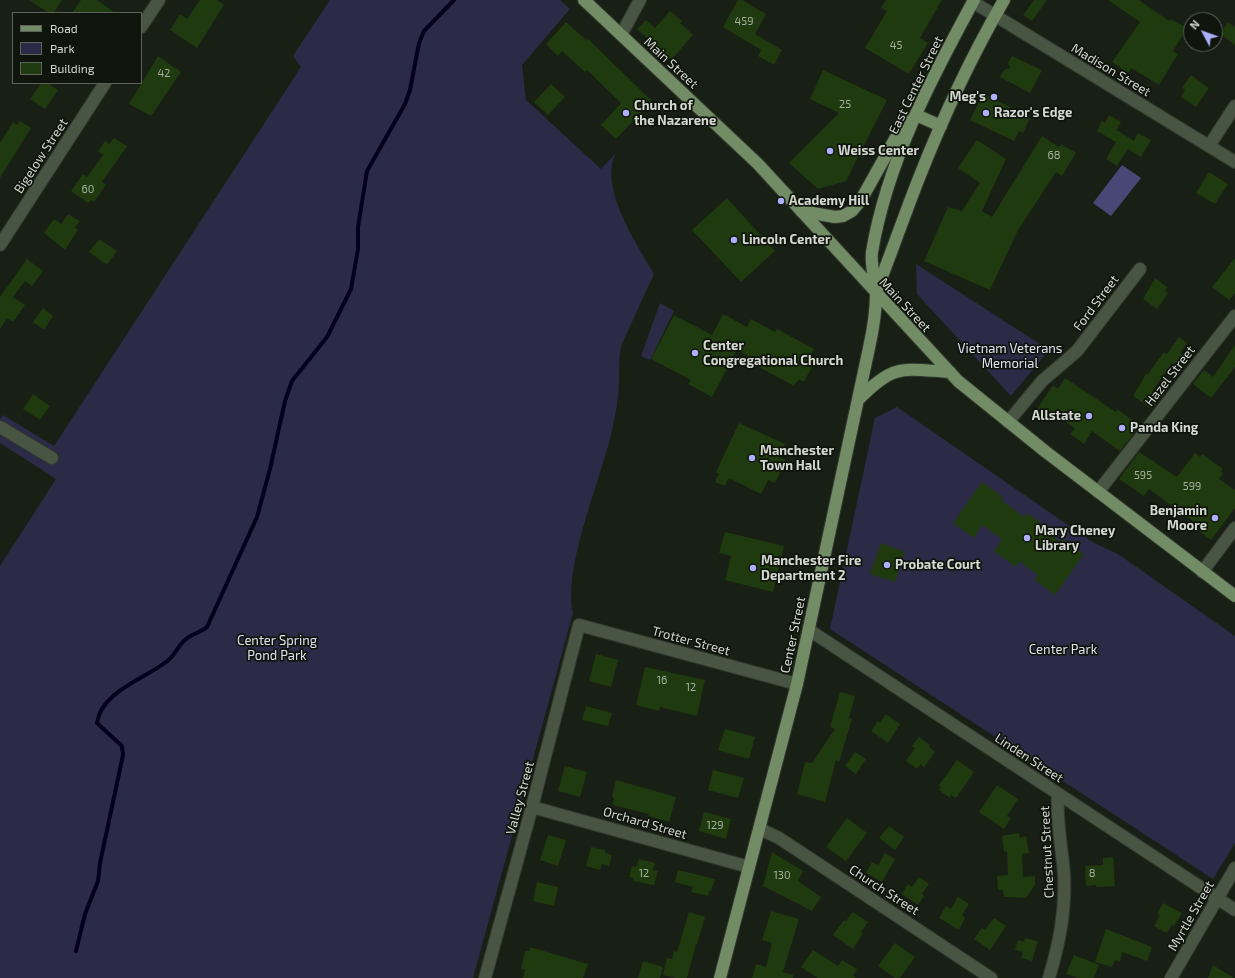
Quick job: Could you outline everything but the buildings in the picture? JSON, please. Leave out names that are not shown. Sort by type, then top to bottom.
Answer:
[{"type":"main road","name":"Main Street","points":[[584,0],[753,159],[950,372],[1008,422],[1235,596]]},
{"type":"main road","points":[[876,293],[889,264],[919,177],[941,126],[972,59],[1004,0]]},
{"type":"main road","name":"East Center Street","points":[[876,293],[871,260],[876,231],[893,173],[916,114],[974,1]]},
{"type":"main road","points":[[801,211],[835,217],[845,216],[852,211],[863,195],[895,139],[916,114],[941,126]]},
{"type":"main road","name":"Center Street","points":[[720,978],[797,684],[871,342],[876,293]]},
{"type":"main road","points":[[858,400],[877,381],[894,372],[910,369],[950,372]]},
{"type":"street","points":[[142,25],[158,0]]},
{"type":"street","points":[[621,36],[640,0]]},
{"type":"street","name":"Madison Street","points":[[974,1],[1235,162]]},
{"type":"street","name":"Bigelow Street","points":[[0,245],[104,84]]},
{"type":"street","points":[[1209,146],[1235,106]]},
{"type":"street","name":"Ford Street","points":[[1008,422],[1042,381],[1077,351],[1140,269]]},
{"type":"street","name":"Hazel Street","points":[[1098,492],[1235,316]]},
{"type":"street","points":[[0,427],[52,458]]},
{"type":"street","points":[[1202,572],[1235,528]]},
{"type":"street","name":"Trotter Street","points":[[578,625],[797,684]]},
{"type":"street","name":"Valley Street","points":[[485,978],[532,807],[578,625]]},
{"type":"street","name":"Linden Street","points":[[809,630],[1235,910]]},
{"type":"street","name":"Chestnut Street","points":[[1049,978],[1060,940],[1064,912],[1064,875],[1057,815],[1058,794]]},
{"type":"street","name":"Orchard Street","points":[[532,807],[749,867]]},
{"type":"street","name":"Church Street","points":[[760,828],[779,838],[991,978]]},
{"type":"street","name":"Myrtle Street","points":[[1171,978],[1235,868]]},
{"type":"green space","name":"Center Spring Pond Park","points":[[330,0],[560,0],[570,9],[522,65],[526,100],[601,169],[616,153],[612,167],[612,182],[616,198],[622,215],[638,247],[654,274],[621,346],[617,404],[613,424],[607,451],[578,547],[573,571],[571,593],[573,613],[473,978],[0,978],[0,566],[56,479],[0,443],[0,419],[3,415],[54,446],[301,67],[293,56]]},
{"type":"green space","name":"Vietnam Veterans Memorial","points":[[916,264],[1049,350],[1011,396],[917,294]]},
{"type":"green space","points":[[660,303],[674,311],[650,360],[641,356]]},
{"type":"green space","name":"Center Park","points":[[897,407],[1094,543],[1118,554],[1235,636],[1235,843],[1213,879],[830,629],[875,418]]},
{"type":"shaded area","points":[[1122,165],[1141,178],[1111,216],[1093,203]]},
{"type":"waterway","points":[[76,951],[85,914],[98,881],[100,863],[123,755],[122,746],[97,723],[100,712],[106,703],[125,687],[166,662],[172,657],[186,639],[207,627],[257,517],[270,469],[285,401],[292,381],[327,337],[351,289],[358,249],[358,227],[367,171],[405,104],[410,90],[419,43],[424,31],[454,0]]},
{"type":"place","name":"Meg's","points":[[994,97]]},
{"type":"place","name":"Church of the Nazarene","points":[[626,113]]},
{"type":"place","name":"Razor's Edge","points":[[986,113]]},
{"type":"place","name":"Weiss Center","points":[[830,151]]},
{"type":"place","name":"Academy Hill","points":[[781,201]]},
{"type":"place","name":"Lincoln Center","points":[[734,240]]},
{"type":"place","name":"Center Congregational Church","points":[[695,353]]},
{"type":"place","name":"Allstate","points":[[1089,416]]},
{"type":"place","name":"Panda King","points":[[1122,428]]},
{"type":"place","name":"Manchester Town Hall","points":[[752,458]]},
{"type":"place","name":"Benjamin Moore","points":[[1215,518]]},
{"type":"place","name":"Mary Cheney Library","points":[[1027,538]]},
{"type":"place","name":"Probate Court","points":[[887,565]]},
{"type":"place","name":"Manchester Fire Department 2","points":[[753,568]]}]
